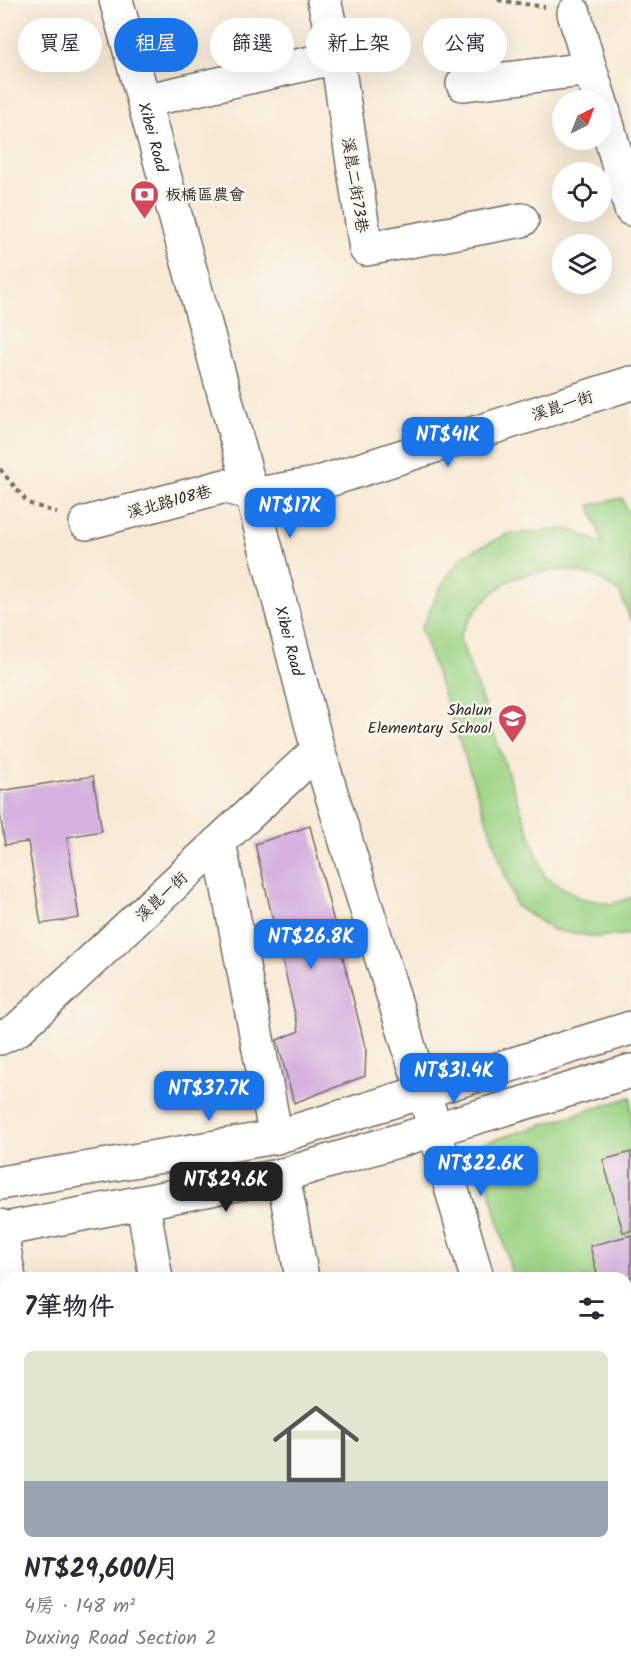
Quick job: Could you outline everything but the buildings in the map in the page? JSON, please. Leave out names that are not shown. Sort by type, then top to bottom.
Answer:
[{"type":"street","name":"Xibei Road","points":[[116,0],[252,495],[318,750],[424,1092],[475,1272]]},
{"type":"street","name":"溪崑二街73巷","points":[[324,0],[328,18]]},
{"type":"street","points":[[575,17],[597,90]]},
{"type":"street","points":[[144,101],[306,64]]},
{"type":"street","points":[[463,84],[590,69]]},
{"type":"street","name":"溪崑二街73巷","points":[[339,72],[366,249],[522,220]]},
{"type":"street","points":[[612,127],[623,150],[631,209]]},
{"type":"street","name":"溪崑一街","points":[[252,495],[315,484],[631,383]]},
{"type":"street","name":"溪北路108巷","points":[[86,523],[225,486],[252,495]]},
{"type":"street","name":"溪崑一街","points":[[0,1038],[17,1030],[318,750]]},
{"type":"street","points":[[219,842],[276,1137]]},
{"type":"street","points":[[0,1183],[276,1137],[631,1028]]},
{"type":"street","points":[[8,1272],[0,1229],[143,1204],[283,1175],[631,1071]]},
{"type":"street","points":[[283,1175],[301,1272]]},
{"type":"street","points":[[143,1204],[155,1272]]},
{"type":"path","points":[[498,0],[546,7],[575,17]]},
{"type":"path","points":[[0,469],[28,503],[86,523]]},
{"type":"green space","points":[[622,498],[631,520],[631,621],[620,593],[595,576],[564,570],[532,573],[507,581],[483,602],[459,636],[545,877],[580,898],[612,904],[631,897],[631,934],[596,937],[553,930],[516,906],[421,629],[442,584],[464,555],[508,534],[569,529],[603,544],[590,505]]},
{"type":"green space","points":[[631,1097],[631,1272],[511,1272],[478,1145]]},
{"type":"place","name":"板橋區農會","points":[[144,220]]},
{"type":"place","name":"Shalun Elementary School","points":[[513,744]]}]
